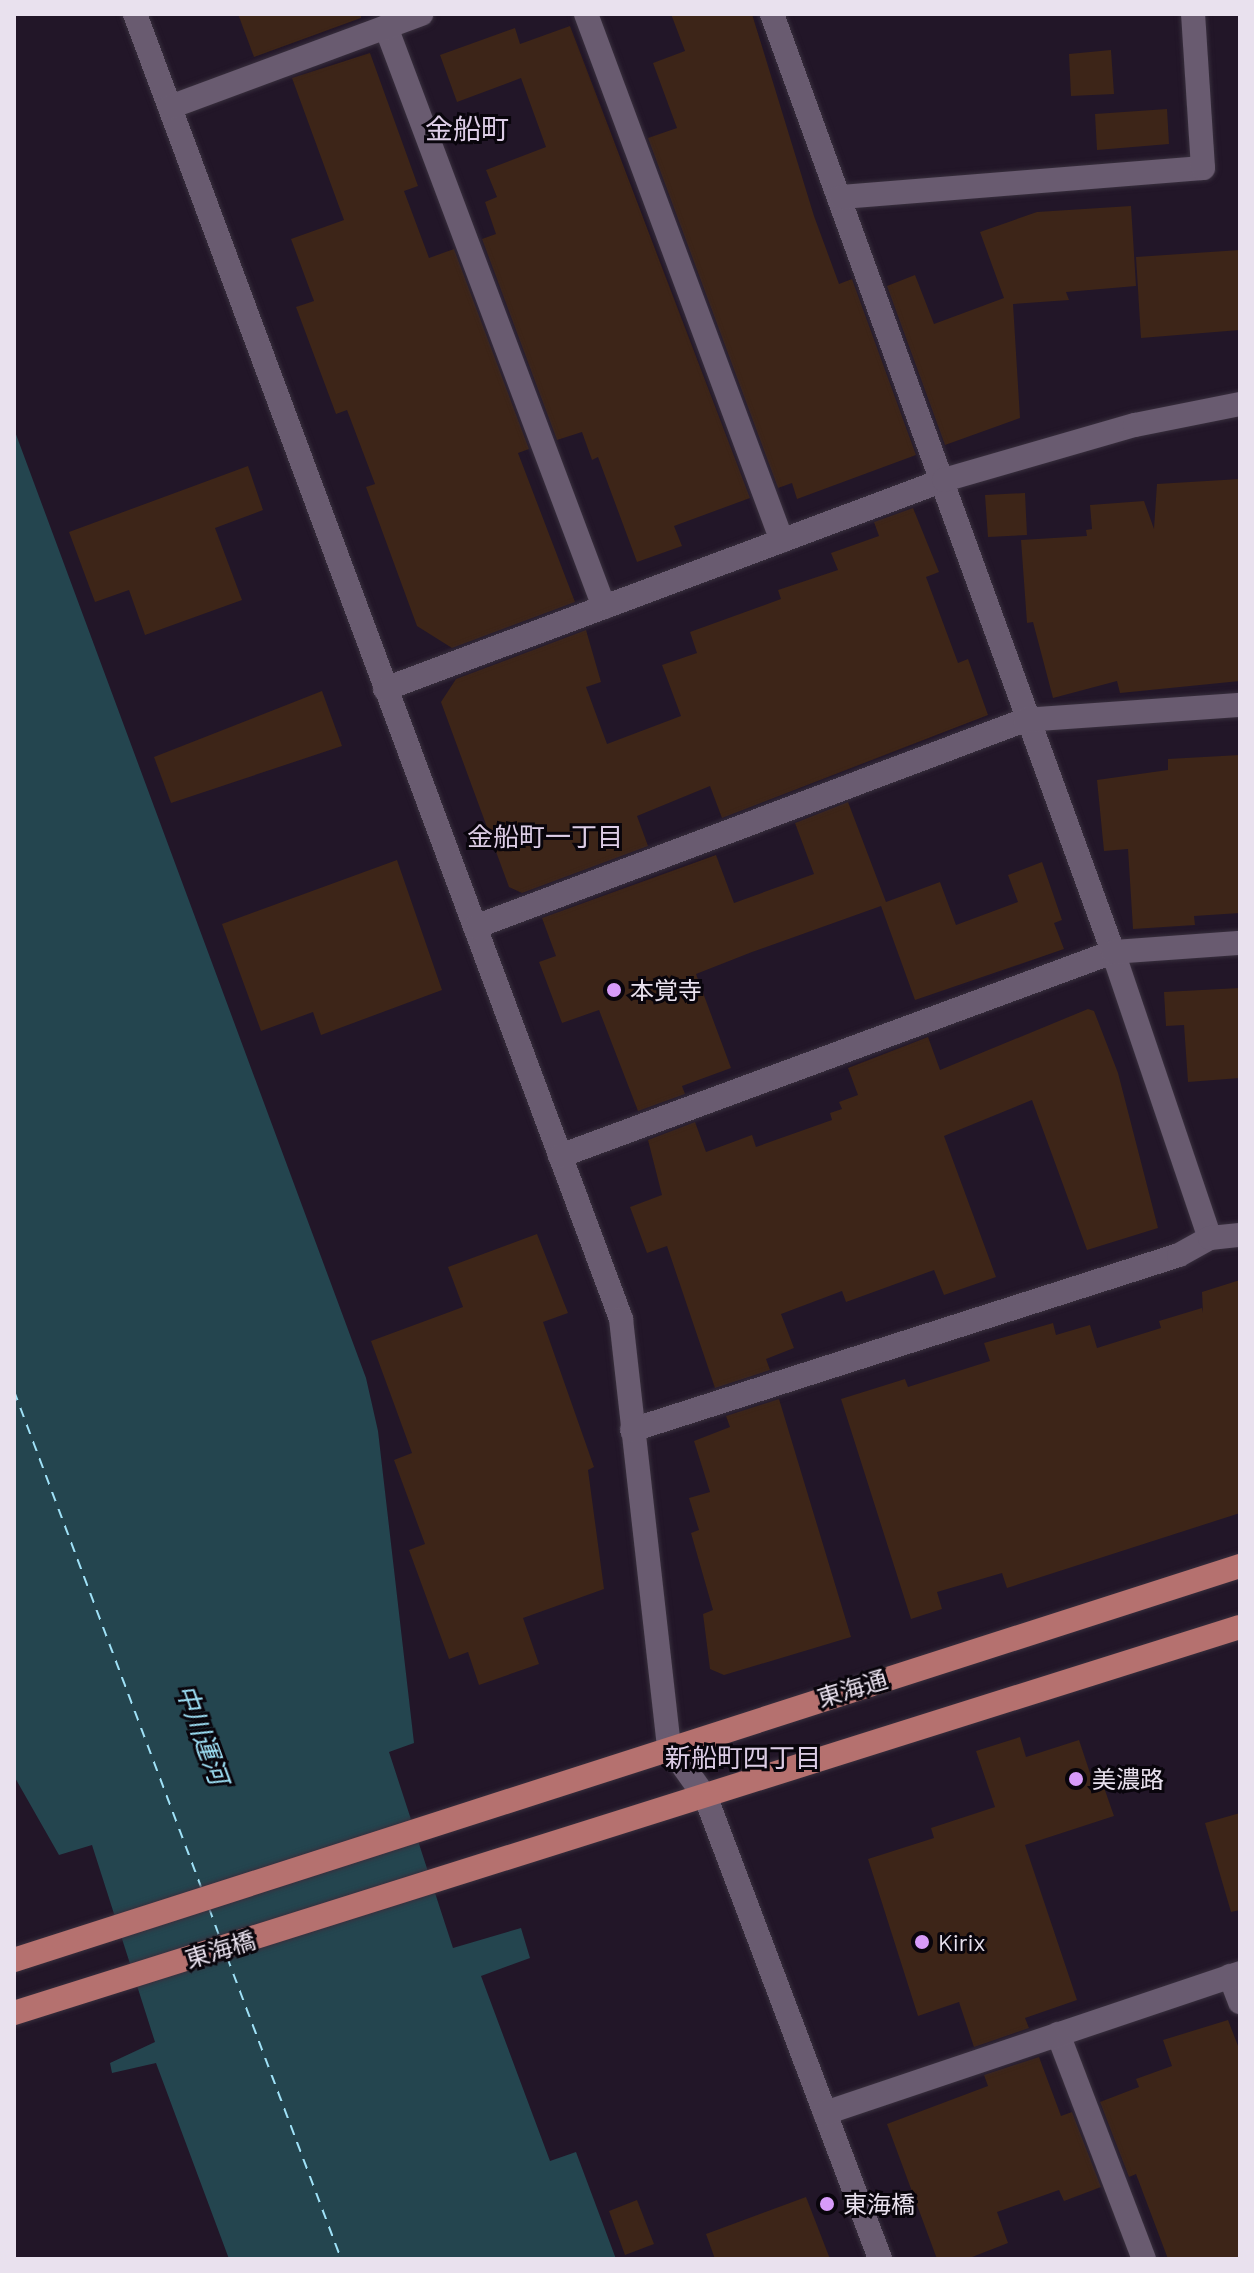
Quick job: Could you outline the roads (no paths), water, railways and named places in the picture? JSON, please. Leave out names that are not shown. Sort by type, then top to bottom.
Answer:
[{"type":"main road","name":"東海通","points":[[14,1960],[669,1746],[1240,1566]]},
{"type":"main road","name":"東海橋","points":[[14,2013],[706,1798],[1240,1627]]},
{"type":"street","points":[[135,14],[621,1319],[669,1746],[706,1798],[880,2259]]},
{"type":"street","points":[[170,107],[421,14]]},
{"type":"street","points":[[586,14],[782,541]]},
{"type":"street","points":[[772,14],[944,480],[1025,720],[1113,952],[1210,1238]]},
{"type":"street","points":[[841,197],[1203,168],[1195,14]]},
{"type":"street","points":[[386,27],[604,607]]},
{"type":"street","points":[[385,689],[944,480],[1135,425],[1240,404]]},
{"type":"street","points":[[475,927],[1025,720],[1240,705]]},
{"type":"street","points":[[560,1156],[1113,952],[1240,943]]},
{"type":"street","points":[[632,1430],[1179,1255],[1210,1238],[1240,1235]]},
{"type":"street","points":[[825,2113],[1235,1974],[1240,2002]]},
{"type":"street","points":[[1058,2034],[1144,2259]]},
{"type":"water","name":"中川運河","points":[[14,429],[366,1378],[378,1431],[414,1743],[389,1752],[453,1948],[521,1928],[530,1958],[481,1976],[550,2161],[576,2152],[616,2259],[229,2259],[156,2063],[112,2073],[110,2063],[155,2042],[92,1845],[59,1855],[14,1776]]},
{"type":"place","name":"本覚寺","points":[[614,990]]},
{"type":"place","name":"美濃路","points":[[1076,1779]]},
{"type":"place","name":"Kirix","points":[[922,1942]]},
{"type":"place","name":"東海橋","points":[[827,2204]]},
{"type":"district","name":"金船町","points":[[467,128]]},
{"type":"district","name":"金船町一丁目","points":[[545,836]]},
{"type":"district","name":"新船町四丁目","points":[[743,1757]]}]
